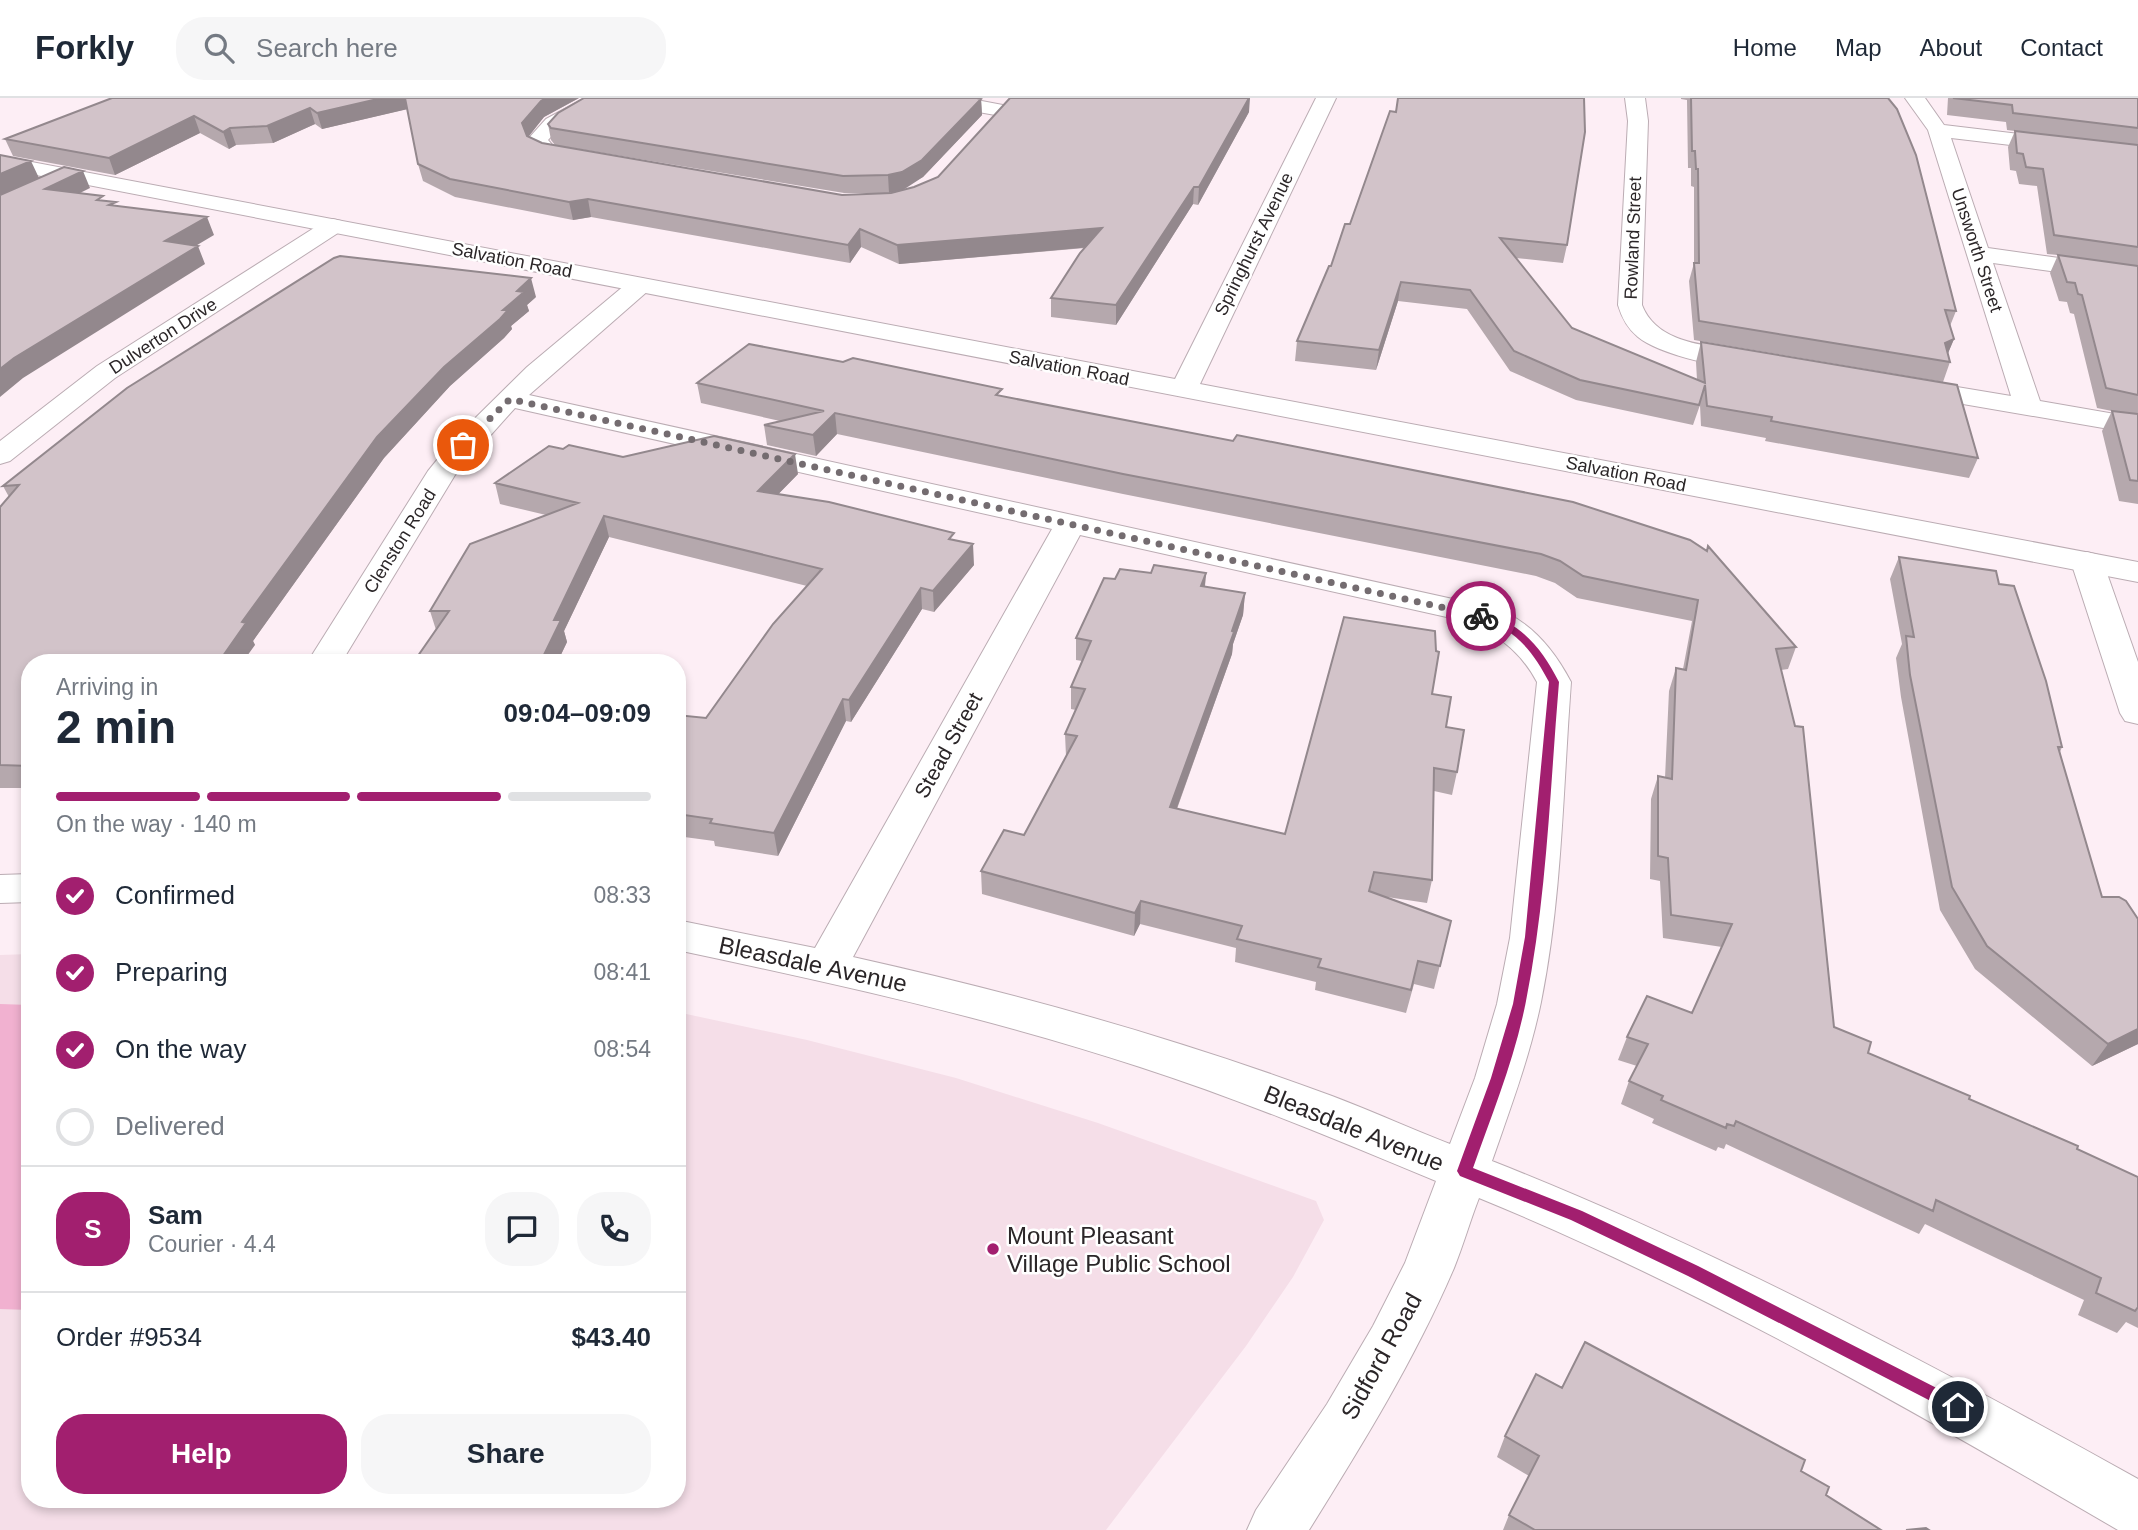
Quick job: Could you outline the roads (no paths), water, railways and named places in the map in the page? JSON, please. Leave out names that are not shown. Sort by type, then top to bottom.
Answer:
[{"type":"street","points":[[598,162],[547,152],[540,146],[538,139],[552,123],[600,98]]},
{"type":"street","points":[[933,98],[1006,104]]},
{"type":"street","name":"Springhurst Avenue","points":[[1182,390],[1326,98]]},
{"type":"street","name":"Rowland Street","points":[[1634,98],[1638,121],[1630,305],[1632,316],[1645,330],[1671,344],[1769,364]]},
{"type":"street","name":"Unsworth Street","points":[[1915,98],[1938,130],[2028,407]]},
{"type":"street","points":[[983,130],[1006,104]]},
{"type":"street","points":[[1938,130],[2138,154]]},
{"type":"street","name":"Salvation Road","points":[[0,162],[2138,572]]},
{"type":"street","points":[[35,190],[66,175]]},
{"type":"street","name":"Dulverton Drive","points":[[0,455],[106,372],[333,226]]},
{"type":"street","points":[[1979,254],[2138,276]]},
{"type":"street","name":"Clenston Road","points":[[330,654],[443,471],[477,430],[640,285]]},
{"type":"street","points":[[1892,384],[2138,426]]},
{"type":"street","name":"Sidford Road","points":[[510,399],[1489,617],[1527,639],[1541,656],[1554,682],[1531,937],[1519,1004],[1498,1078],[1429,1268],[1391,1343],[1346,1422],[1276,1530]]},
{"type":"street","name":"Stead Street","points":[[827,965],[1070,525]]},
{"type":"street","points":[[2087,562],[2138,713]]},
{"type":"street","points":[[0,889],[21,888]]},
{"type":"street","name":"Bleasdale Avenue","points":[[686,937],[827,965],[1049,1020],[1180,1062],[1346,1121],[1576,1216],[1767,1308],[1958,1407],[2138,1510]]},
{"type":"place","name":"Mount Pleasant Village Public School","points":[[993,1249]]}]
